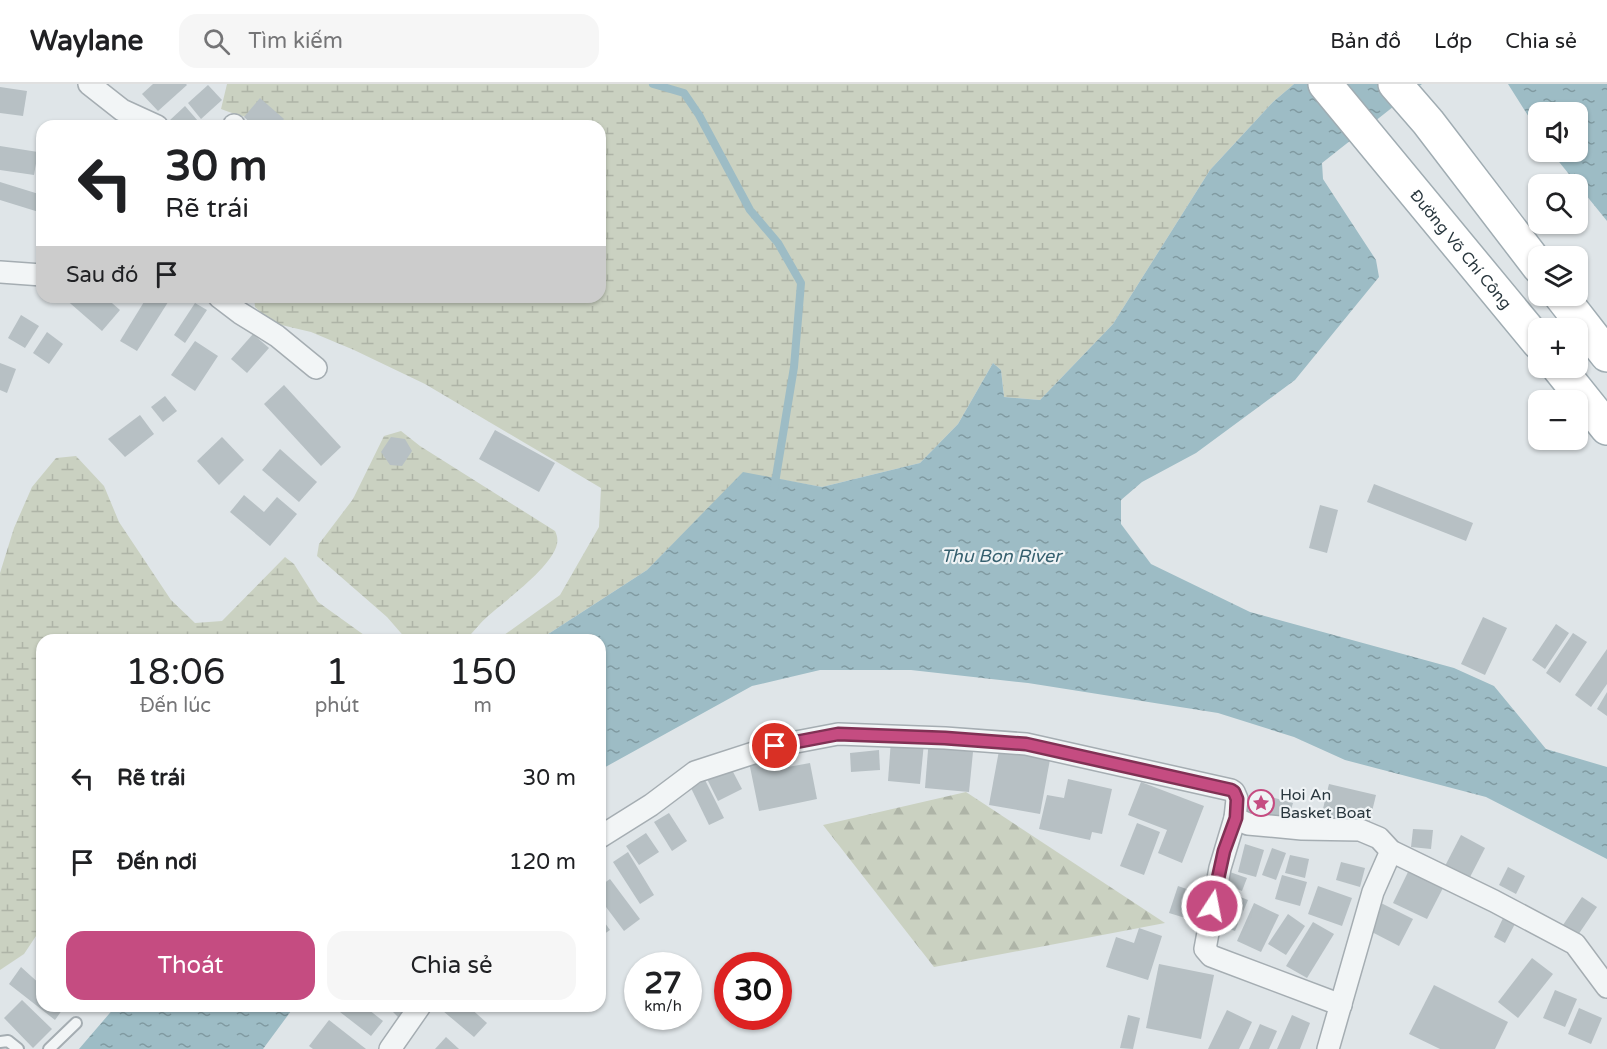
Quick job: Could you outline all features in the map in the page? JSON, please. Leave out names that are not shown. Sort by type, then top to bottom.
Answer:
[{"type":"main road","name":"Đường Võ Chí Công","points":[[1325,84],[1528,329]]},
{"type":"main road","points":[[1395,84],[1428,122],[1528,253]]},
{"type":"main road","points":[[1569,306],[1607,356]]},
{"type":"main road","points":[[1567,378],[1607,428]]},
{"type":"street","points":[[89,84],[122,110],[144,120]]},
{"type":"street","points":[[0,272],[36,275]]},
{"type":"street","points":[[227,303],[277,336],[316,368]]},
{"type":"street","points":[[606,833],[651,806],[695,772],[775,746],[838,734],[1026,744],[1231,790],[1237,799],[1236,818],[1220,868],[1205,944],[1207,953],[1341,1005]]},
{"type":"street","points":[[1236,818],[1248,824],[1302,829],[1359,830],[1379,838],[1390,851],[1494,901],[1575,944],[1607,987]]},
{"type":"street","points":[[1328,1049],[1373,892],[1390,851]]},
{"type":"street","points":[[390,1049],[416,1012]]},
{"type":"lane","points":[[49,1049],[76,1023]]},
{"type":"lane","points":[[0,1042],[8,1041],[18,1049]]},
{"type":"green space","points":[[227,84],[1294,84],[1273,102],[1210,170],[1113,324],[1040,400],[1004,397],[1001,370],[993,363],[958,424],[920,463],[822,487],[743,473],[647,570],[548,634],[505,634],[560,595],[599,527],[601,488],[425,384],[311,332],[273,323],[255,307],[255,303],[606,303],[606,120],[256,120],[221,109]]},
{"type":"green space","points":[[401,431],[420,446],[555,531],[557,544],[547,563],[471,634],[402,634],[387,617],[317,556],[319,544],[353,499],[384,436]]},
{"type":"green space","points":[[76,456],[104,486],[119,522],[171,600],[195,623],[222,621],[285,557],[294,564],[318,602],[363,634],[36,634],[36,936],[24,954],[0,970],[0,573],[14,528],[32,487],[56,458]]},
{"type":"green space","points":[[966,792],[1165,923],[934,967],[823,825]]},
{"type":"water","name":"Thu Bon River","points":[[1294,84],[1422,84],[1322,163],[1323,179],[1376,260],[1379,277],[1295,380],[1196,453],[1142,482],[1121,500],[1121,524],[1151,564],[1250,612],[1454,668],[1494,686],[1546,749],[1607,767],[1607,859],[1486,797],[1345,760],[1294,737],[1218,713],[1028,683],[911,670],[820,670],[752,686],[606,767],[606,634],[548,634],[647,570],[743,472],[822,487],[920,463],[958,424],[993,363],[1001,370],[1004,397],[1040,400],[1113,324],[1210,170],[1273,102]]},
{"type":"water","points":[[1508,84],[1607,84],[1607,221],[1588,198],[1588,174],[1569,174],[1559,162],[1588,162],[1588,102],[1528,102],[1528,116]]},
{"type":"water","points":[[111,1012],[290,1012],[263,1049],[79,1049]]},
{"type":"building","points":[[153,84],[187,85],[158,111],[142,94]]},
{"type":"building","points":[[208,85],[222,100],[201,119],[188,103]]},
{"type":"building","points":[[0,87],[27,91],[23,116],[0,113]]},
{"type":"building","points":[[260,98],[284,119],[247,120],[244,117]]},
{"type":"building","points":[[185,106],[197,120],[170,120]]},
{"type":"building","points":[[0,146],[36,152],[34,175],[0,170]]},
{"type":"building","points":[[0,182],[36,193],[36,211],[0,200]]},
{"type":"building","points":[[70,303],[112,303],[120,310],[102,331]]},
{"type":"building","points":[[143,303],[167,303],[137,351],[120,341]]},
{"type":"building","points":[[195,303],[207,310],[185,343],[174,335]]},
{"type":"building","points":[[21,315],[39,326],[25,348],[8,338]]},
{"type":"building","points":[[47,332],[63,344],[49,364],[33,353]]},
{"type":"building","points":[[253,334],[269,348],[247,373],[231,359]]},
{"type":"building","points":[[195,341],[218,356],[195,391],[171,375]]},
{"type":"building","points":[[0,363],[16,369],[7,393],[0,390]]},
{"type":"building","points":[[284,385],[341,447],[321,466],[264,404]]},
{"type":"building","points":[[165,396],[177,411],[163,422],[151,407]]},
{"type":"building","points":[[140,415],[154,434],[125,457],[108,439]]},
{"type":"building","points":[[495,430],[555,463],[539,492],[479,459]]},
{"type":"building","points":[[222,437],[244,460],[219,485],[197,461]]},
{"type":"building","points":[[391,437],[405,439],[412,451],[402,466],[390,465],[381,452]]},
{"type":"building","points":[[280,449],[317,482],[299,502],[262,470]]},
{"type":"building","points":[[1374,484],[1473,523],[1466,541],[1367,502]]},
{"type":"building","points":[[244,495],[264,512],[277,497],[297,514],[270,546],[230,512]]},
{"type":"building","points":[[1320,505],[1338,510],[1327,553],[1309,548]]},
{"type":"building","points":[[1483,617],[1507,628],[1485,675],[1461,664]]},
{"type":"building","points":[[1556,624],[1569,633],[1545,669],[1532,660]]},
{"type":"building","points":[[1573,633],[1587,642],[1560,683],[1546,673]]},
{"type":"building","points":[[1607,649],[1607,684],[1591,707],[1575,695]]},
{"type":"building","points":[[1607,692],[1607,716],[1597,709]]},
{"type":"building","points":[[929,738],[974,742],[969,792],[925,788]]},
{"type":"building","points":[[891,740],[924,743],[920,784],[888,781]]},
{"type":"building","points":[[1000,745],[1051,754],[1040,814],[989,805]]},
{"type":"building","points":[[879,750],[880,770],[851,772],[850,753]]},
{"type":"building","points":[[785,755],[788,767],[810,763],[817,799],[759,811],[749,762]]},
{"type":"building","points":[[731,768],[742,789],[718,801],[707,779]]},
{"type":"building","points":[[1068,779],[1112,789],[1102,834],[1092,832],[1090,840],[1039,829],[1047,795],[1064,798]]},
{"type":"building","points":[[705,780],[724,818],[709,825],[691,788]]},
{"type":"building","points":[[1141,782],[1204,806],[1182,863],[1158,853],[1167,830],[1128,815]]},
{"type":"building","points":[[1329,784],[1376,795],[1368,828],[1321,817]]},
{"type":"building","points":[[1253,792],[1293,803],[1286,826],[1246,816]]},
{"type":"building","points":[[669,813],[687,841],[672,851],[654,822]]},
{"type":"building","points":[[1137,823],[1160,832],[1144,875],[1120,866]]},
{"type":"building","points":[[1413,829],[1433,830],[1431,849],[1411,847]]},
{"type":"building","points":[[646,833],[659,852],[639,865],[626,846]]},
{"type":"building","points":[[1461,835],[1485,848],[1469,879],[1445,866]]},
{"type":"building","points":[[1245,844],[1264,850],[1256,877],[1238,872]]},
{"type":"building","points":[[1272,848],[1286,853],[1276,880],[1262,875]]},
{"type":"building","points":[[628,852],[654,895],[640,904],[613,862]]},
{"type":"building","points":[[1290,855],[1309,859],[1305,878],[1285,873]]},
{"type":"building","points":[[1341,862],[1365,868],[1360,887],[1336,880]]},
{"type":"building","points":[[1508,867],[1525,876],[1516,894],[1499,885]]},
{"type":"building","points":[[1227,871],[1247,878],[1242,891],[1223,884]]},
{"type":"building","points":[[1408,872],[1443,888],[1427,919],[1393,903]]},
{"type":"building","points":[[1282,875],[1307,882],[1300,906],[1275,899]]},
{"type":"building","points":[[610,879],[640,919],[624,931],[606,907],[606,882]]},
{"type":"building","points":[[1178,886],[1201,894],[1192,920],[1169,913]]},
{"type":"building","points":[[1318,886],[1352,898],[1342,926],[1308,914]]},
{"type":"building","points":[[1225,891],[1248,900],[1235,931],[1212,922]]},
{"type":"building","points":[[1582,897],[1597,907],[1578,935],[1563,925]]},
{"type":"building","points":[[1254,903],[1279,915],[1261,952],[1237,941]]},
{"type":"building","points":[[1381,903],[1413,919],[1399,946],[1368,930]]},
{"type":"building","points":[[1288,914],[1305,926],[1286,955],[1268,944]]},
{"type":"building","points":[[1504,916],[1516,922],[1505,943],[1494,937]]},
{"type":"building","points":[[1313,922],[1334,934],[1307,978],[1286,966]]},
{"type":"building","points":[[1139,928],[1162,936],[1148,980],[1106,967],[1116,937],[1134,943]]},
{"type":"building","points":[[1532,958],[1553,974],[1518,1018],[1498,1002]]},
{"type":"building","points":[[1159,964],[1214,975],[1201,1039],[1146,1028]]},
{"type":"building","points":[[21,967],[36,981],[36,1005],[9,984]]},
{"type":"building","points":[[1434,985],[1508,1022],[1495,1049],[1440,1049],[1409,1034]]},
{"type":"building","points":[[1555,990],[1577,999],[1565,1027],[1543,1018]]},
{"type":"building","points":[[22,1000],[52,1029],[33,1048],[4,1018]]},
{"type":"building","points":[[1579,1008],[1602,1018],[1591,1044],[1568,1034]]},
{"type":"building","points":[[1227,1010],[1252,1022],[1239,1049],[1208,1049]]},
{"type":"building","points":[[45,1012],[61,1012],[55,1020]]},
{"type":"building","points":[[340,1012],[372,1012],[383,1021],[371,1036]]},
{"type":"building","points":[[393,1012],[405,1012],[399,1018]]},
{"type":"building","points":[[444,1012],[475,1012],[487,1023],[474,1037]]},
{"type":"building","points":[[1128,1015],[1140,1018],[1133,1049],[1120,1048]]},
{"type":"building","points":[[1292,1015],[1310,1023],[1300,1049],[1277,1049]]},
{"type":"building","points":[[329,1020],[366,1049],[313,1049],[309,1046]]},
{"type":"building","points":[[1260,1024],[1277,1031],[1269,1049],[1249,1049]]},
{"type":"building","points":[[446,1037],[459,1049],[435,1049]]},
{"type":"waterway","points":[[653,84],[684,93],[699,115],[750,210],[778,243],[801,283],[794,367],[774,489]]},
{"type":"place","name":"Hoi An Basket Boat","points":[[1261,803]]},
{"type":"route","points":[[775,746],[838,734],[1026,744],[1231,790],[1237,799],[1236,818],[1224,851],[1212,906]]}]
